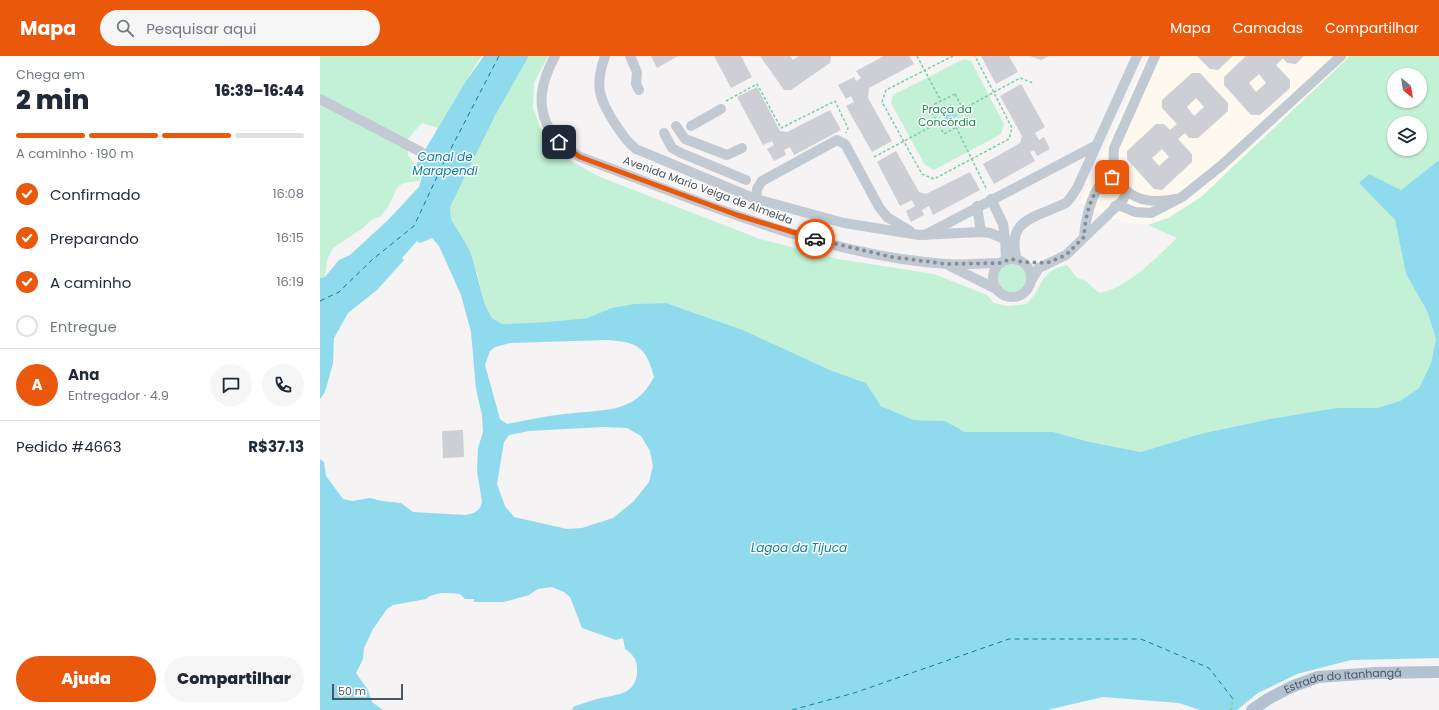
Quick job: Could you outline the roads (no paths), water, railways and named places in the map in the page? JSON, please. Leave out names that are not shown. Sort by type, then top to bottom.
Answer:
[{"type":"main road","name":"Estrada do Itanhangá","points":[[1252,710],[1268,699],[1291,687],[1318,677],[1376,673],[1439,672]]},
{"type":"street","name":"Avenida Mario Veiga de Almeida","points":[[555,56],[544,79],[541,91],[542,109],[546,122],[559,142],[580,157],[737,215],[788,232],[838,245],[892,257],[947,264],[1003,262]]},
{"type":"street","points":[[606,56],[602,65],[599,84],[601,94],[620,133],[628,143],[636,149],[756,199],[844,223],[920,235],[981,232],[990,233],[1005,239]]},
{"type":"street","points":[[630,56],[637,72],[636,84],[639,90]]},
{"type":"street","points":[[1032,279],[1029,269],[1020,261],[1014,250],[1016,231],[1020,225],[1038,214],[1067,202],[1078,186],[1137,56]]},
{"type":"street","points":[[1163,56],[1153,60],[1114,148],[1112,162],[1116,175],[1129,194],[1142,200],[1154,202],[1182,197]]},
{"type":"street","points":[[1115,206],[1118,205],[1143,214],[1151,213],[1182,197],[1222,165],[1341,56]]},
{"type":"street","points":[[320,99],[421,152]]},
{"type":"street","points":[[691,126],[723,105]]},
{"type":"street","points":[[676,126],[685,140],[727,155],[742,148]]},
{"type":"street","points":[[664,133],[672,148],[746,180]]},
{"type":"street","points":[[756,199],[757,189],[762,181],[837,140],[845,144],[879,207],[887,217],[920,235]]},
{"type":"street","points":[[920,235],[1095,146]]},
{"type":"street","points":[[1084,237],[1084,222],[1095,195],[1101,184],[1116,175]]},
{"type":"street","points":[[991,199],[1003,224],[1005,239],[1003,262],[994,273],[994,285],[1003,294],[1015,297],[1027,291],[1039,268],[1066,255],[1103,221],[1115,206],[1123,200],[1127,191]]},
{"type":"street","points":[[977,206],[981,232]]},
{"type":"street","points":[[1003,262],[1020,261],[1047,263]]},
{"type":"street","name":"Avenida Mario Veiga de Almeida","points":[[947,264],[998,290]]},
{"type":"water","name":"Lagoa da Tijuca","points":[[484,56],[529,56],[496,114],[450,207],[451,219],[471,254],[485,305],[492,318],[502,324],[588,318],[611,308],[634,304],[666,303],[743,330],[830,370],[866,383],[881,406],[914,420],[945,421],[965,432],[1053,432],[1090,442],[1141,452],[1200,434],[1270,419],[1336,408],[1377,408],[1400,401],[1419,388],[1431,363],[1436,339],[1427,311],[1406,274],[1395,220],[1359,183],[1369,174],[1401,190],[1439,160],[1439,658],[1351,660],[1297,674],[1258,693],[1237,710],[1200,710],[1179,703],[1103,697],[1047,710],[570,710],[573,709],[573,707],[630,689],[636,678],[637,666],[634,658],[625,649],[623,638],[616,640],[582,628],[570,597],[564,592],[552,587],[538,589],[529,595],[504,602],[474,602],[474,599],[465,599],[460,594],[442,593],[430,596],[426,599],[393,605],[387,609],[373,629],[364,648],[363,659],[356,673],[368,690],[372,702],[383,710],[320,710],[320,459],[324,462],[326,476],[343,499],[352,501],[370,498],[401,503],[413,512],[465,515],[474,513],[480,508],[482,502],[477,471],[478,448],[483,432],[482,415],[476,389],[471,332],[461,295],[439,246],[432,238],[420,243],[417,241],[402,258],[404,260],[377,290],[348,313],[334,338],[333,363],[325,392],[320,399],[320,278],[325,277],[339,260],[350,255],[388,220],[419,187],[423,174],[416,165],[466,81]],"holes":[[[607,340],[633,344],[644,352],[648,358],[654,377],[646,389],[637,398],[627,404],[604,410],[551,416],[507,424],[500,419],[485,365],[490,351],[495,347],[510,343]],[[603,427],[627,428],[641,436],[650,451],[653,466],[649,482],[634,501],[613,518],[582,528],[567,529],[514,517],[505,506],[497,484],[504,442],[509,435],[529,431]]]},
{"type":"water","points":[[951,104],[957,116],[946,122],[940,110]]},
{"type":"park label","name":"Praça da Concórdia","points":[[947,115]]},
{"type":"water label","name":"Canal de Marapendi","points":[[445,163]]}]
